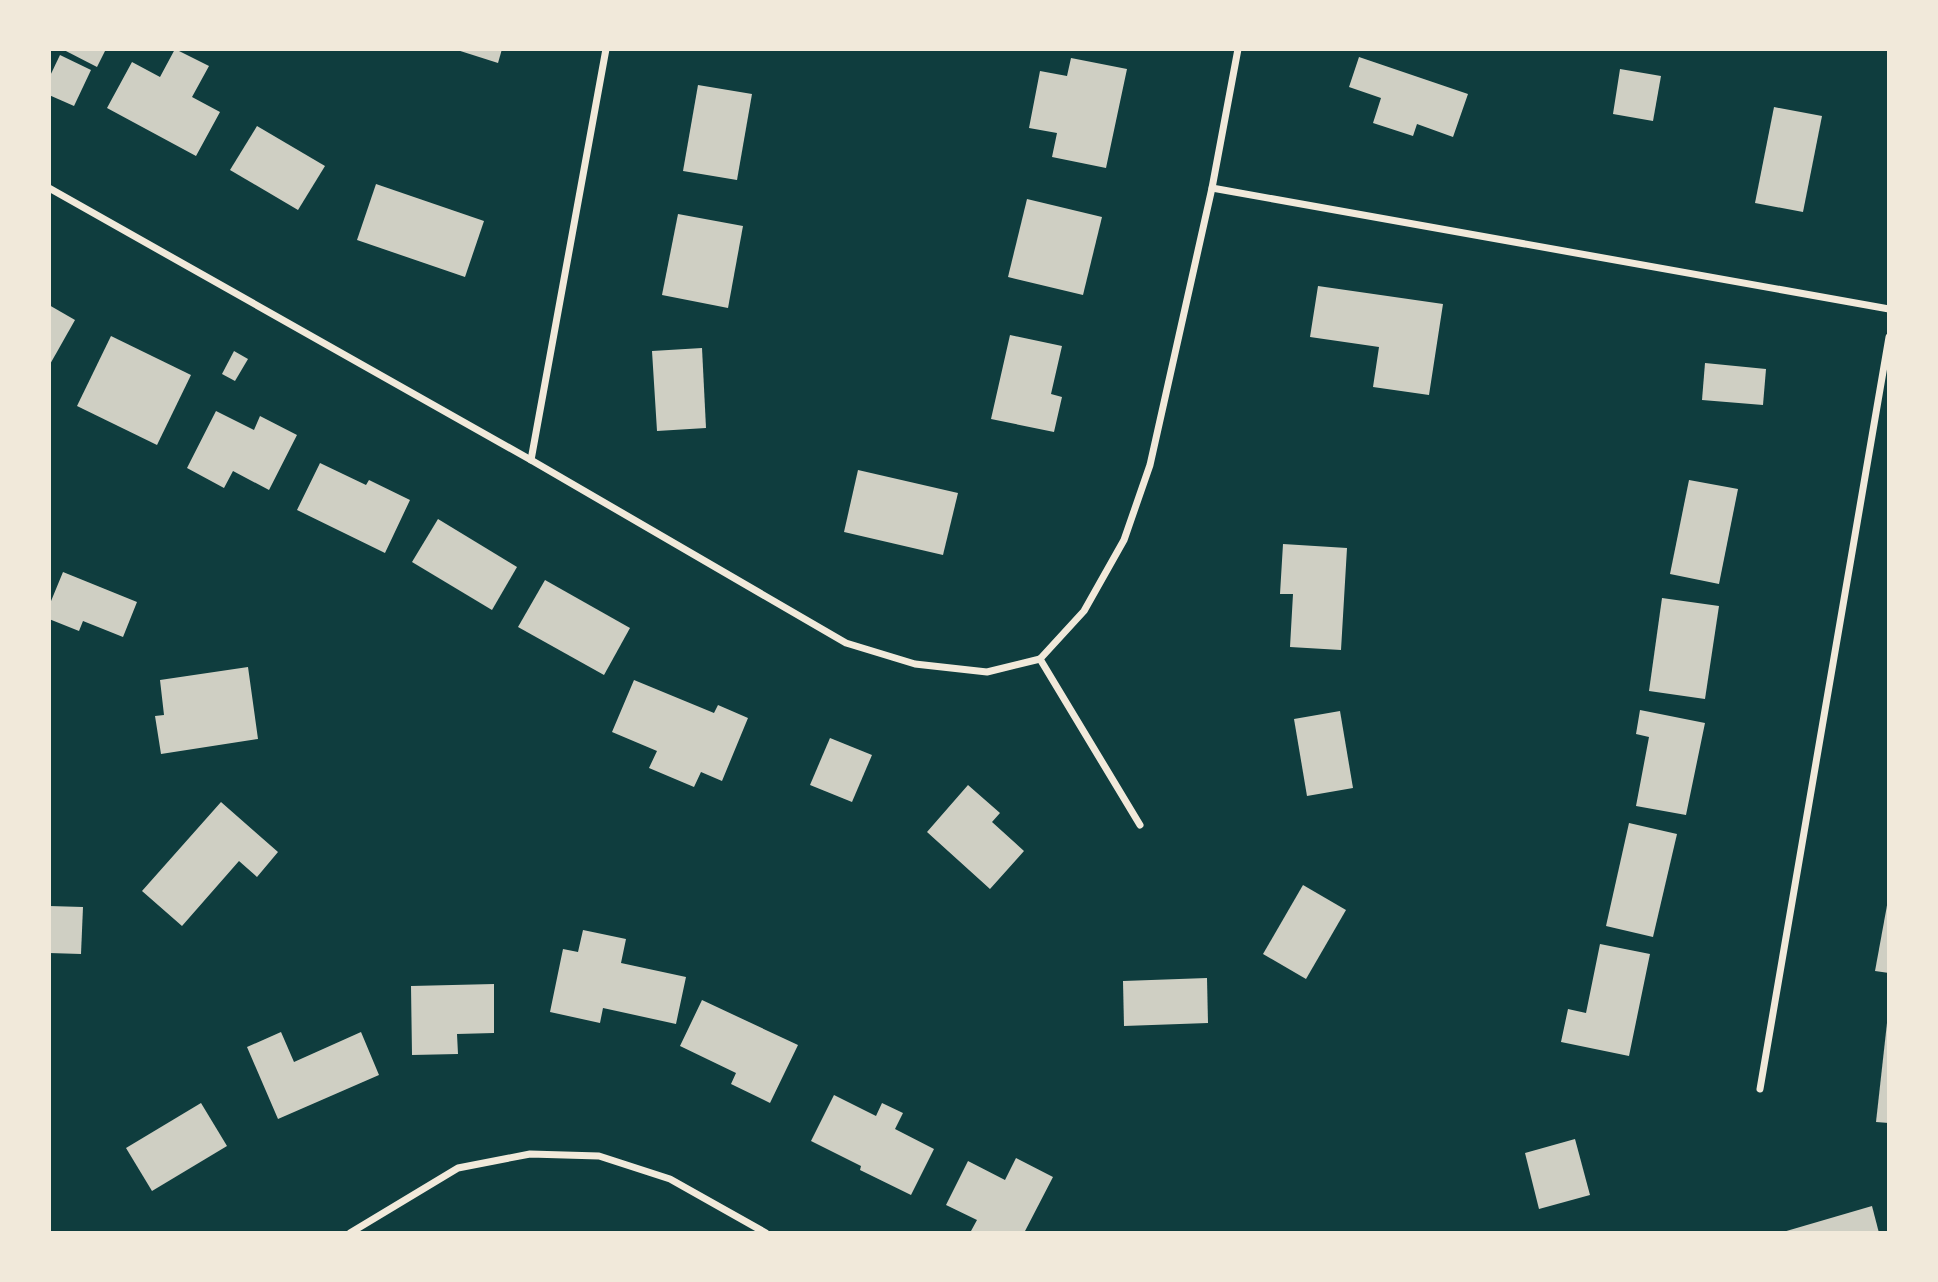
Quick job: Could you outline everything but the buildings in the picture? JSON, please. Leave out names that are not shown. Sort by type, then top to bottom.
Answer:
[{"type":"street","points":[[531,460],[606,49]]},
{"type":"street","points":[[49,188],[531,460],[846,643],[915,664],[987,672],[1040,659],[1084,611],[1124,540],[1150,465],[1212,188],[1238,49]]},
{"type":"street","points":[[1212,188],[1889,309]]},
{"type":"street","points":[[1760,1089],[1889,337]]},
{"type":"street","points":[[1040,659],[1140,825]]},
{"type":"street","points":[[349,1233],[458,1168],[530,1154],[599,1156],[670,1179],[766,1233]]}]
